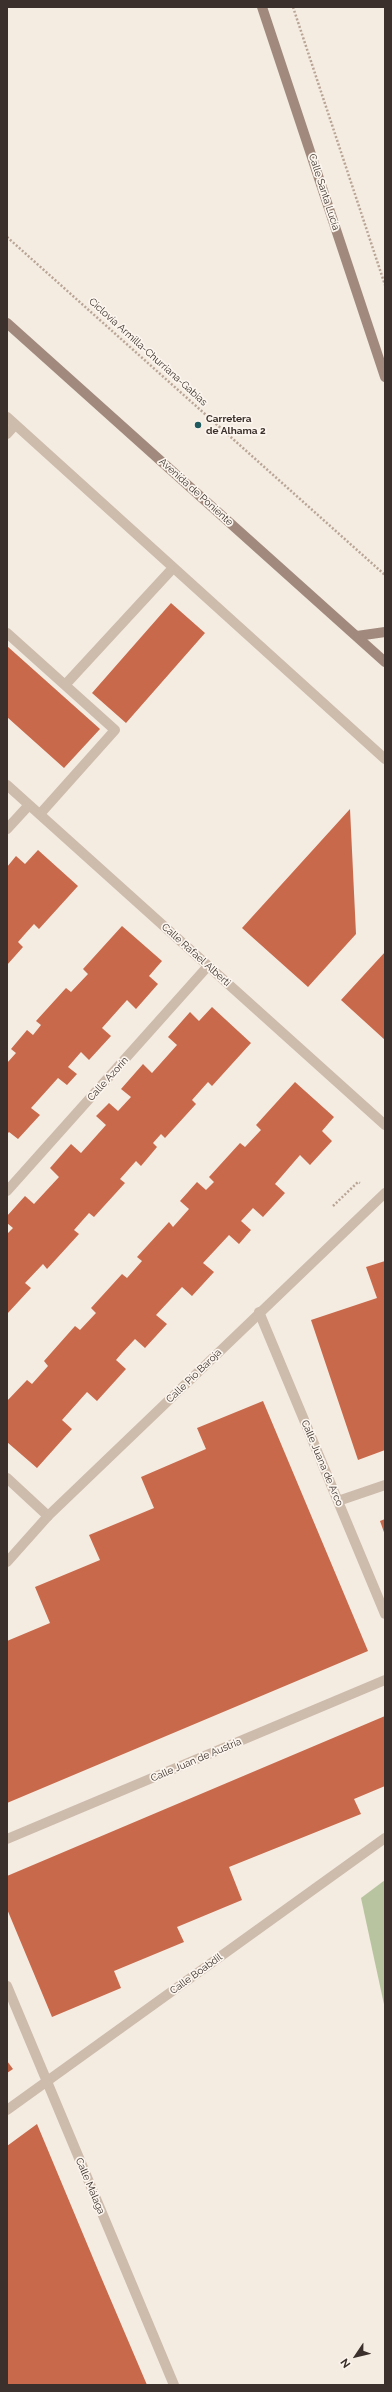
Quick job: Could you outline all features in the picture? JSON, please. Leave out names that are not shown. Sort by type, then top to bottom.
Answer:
[{"type":"main road","name":"Calle Santa Lucía","points":[[262,7],[385,377]]},
{"type":"main road","name":"Avenida de Poniente","points":[[7,323],[385,662]]},
{"type":"main road","points":[[357,636],[385,632]]},
{"type":"street","points":[[7,417],[385,759]]},
{"type":"street","points":[[7,434],[15,425]]},
{"type":"street","points":[[65,685],[173,568]]},
{"type":"street","points":[[7,633],[115,730],[40,814]]},
{"type":"street","name":"Calle Rafael Alberti","points":[[7,785],[385,1125]]},
{"type":"street","points":[[7,830],[29,805]]},
{"type":"street","name":"Calle Azorín","points":[[7,1191],[208,966]]},
{"type":"street","name":"Calle Pío Baroja","points":[[7,1562],[48,1516],[259,1312],[385,1193]]},
{"type":"street","name":"Calle Juana de Arco","points":[[259,1312],[385,1614]]},
{"type":"street","points":[[7,1478],[48,1516]]},
{"type":"street","points":[[338,1501],[385,1485]]},
{"type":"street","name":"Calle Juan de Austria","points":[[7,1839],[385,1680]]},
{"type":"street","name":"Calle Boabdil","points":[[7,2110],[47,2083],[385,1838]]},
{"type":"street","name":"Calle Málaga","points":[[7,1986],[174,2385]]},
{"type":"path","points":[[293,7],[385,284]]},
{"type":"path","name":"Ciclovía Armilla-Churriana-Gabias","points":[[7,237],[385,575]]},
{"type":"green space","points":[[385,1880],[385,2009],[361,1898]]},
{"type":"building","points":[[171,603],[205,633],[126,723],[92,693]]},
{"type":"building","points":[[7,646],[100,729],[64,768],[7,717]]},
{"type":"building","points":[[350,809],[356,934],[308,987],[242,928]]},
{"type":"building","points":[[38,850],[78,886],[39,929],[34,924],[25,934],[18,942],[23,947],[7,965],[7,867],[16,856],[25,864]]},
{"type":"building","points":[[122,926],[162,961],[149,976],[158,984],[136,1009],[127,1000],[102,1028],[111,1036],[89,1060],[81,1052],[68,1067],[77,1074],[67,1085],[58,1078],[31,1108],[40,1115],[18,1139],[9,1132],[7,1134],[7,1063],[16,1053],[11,1049],[27,1030],[33,1035],[41,1025],[36,1021],[66,988],[71,992],[88,974],[83,969]]},
{"type":"building","points":[[385,952],[385,1040],[341,1000]]},
{"type":"building","points":[[212,1007],[251,1043],[212,1086],[208,1082],[192,1100],[196,1104],[165,1138],[161,1134],[153,1143],[157,1147],[141,1166],[136,1161],[120,1179],[125,1183],[94,1217],[89,1213],[74,1230],[79,1234],[47,1269],[43,1264],[25,1283],[31,1288],[7,1314],[7,1234],[13,1228],[7,1223],[7,1216],[25,1196],[34,1204],[59,1177],[50,1168],[71,1144],[81,1153],[106,1125],[96,1116],[109,1103],[118,1111],[131,1097],[121,1089],[143,1064],[152,1073],[177,1045],[168,1037],[190,1012],[199,1021]]},
{"type":"building","points":[[295,1082],[334,1117],[322,1131],[332,1141],[310,1165],[300,1155],[275,1184],[285,1193],[263,1217],[253,1208],[241,1221],[251,1230],[239,1244],[229,1235],[203,1263],[214,1272],[192,1296],[182,1287],[156,1315],[167,1324],[145,1348],[135,1339],[122,1353],[116,1360],[126,1369],[97,1401],[87,1392],[62,1420],[72,1429],[37,1468],[7,1442],[7,1401],[27,1380],[32,1384],[48,1366],[44,1361],[75,1326],[80,1330],[96,1313],[91,1308],[122,1274],[127,1278],[142,1261],[137,1257],[169,1222],[173,1227],[189,1209],[180,1201],[197,1182],[206,1190],[214,1182],[209,1177],[240,1143],[245,1147],[261,1130],[256,1125]]},
{"type":"building","points":[[385,1261],[385,1450],[358,1460],[311,1320],[377,1298],[366,1267]]},
{"type":"building","points":[[263,1401],[368,1651],[7,1803],[7,1641],[50,1623],[35,1587],[100,1560],[89,1535],[154,1508],[141,1477],[206,1449],[197,1428]]},
{"type":"building","points":[[385,1519],[385,1535],[380,1521]]},
{"type":"building","points":[[385,1716],[385,1786],[354,1799],[361,1814],[229,1867],[242,1900],[177,1927],[184,1942],[114,1971],[121,1988],[52,2017],[7,1909],[7,1876]]},
{"type":"building","points":[[7,2061],[13,2069],[7,2073]]},
{"type":"building","points":[[37,2124],[147,2385],[7,2385],[7,2146]]},
{"type":"place","name":"Carretera de Alhama 2","points":[[198,425]]}]
